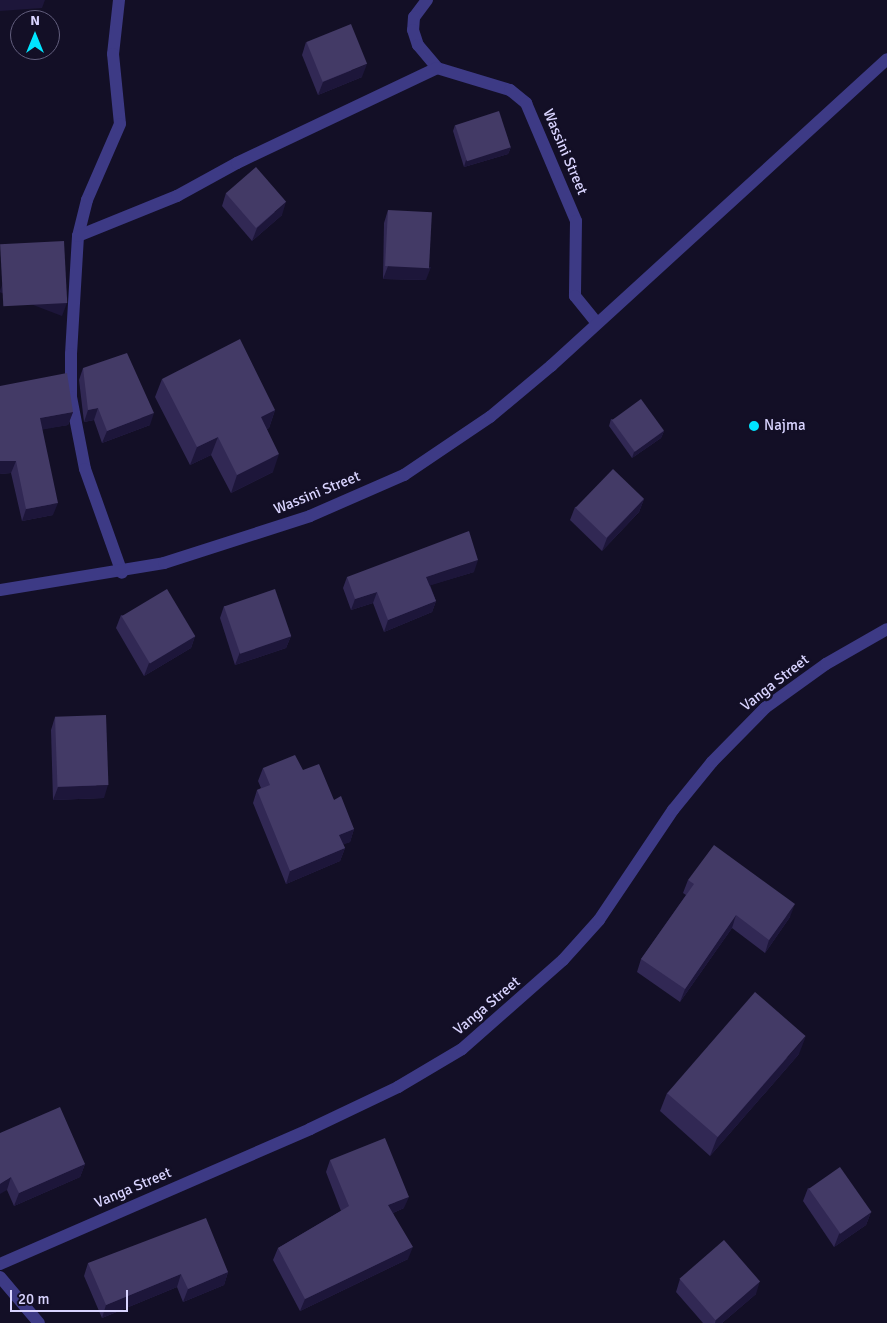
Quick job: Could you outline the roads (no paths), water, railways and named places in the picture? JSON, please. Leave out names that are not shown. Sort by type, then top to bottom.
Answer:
[{"type":"street","points":[[119,0],[113,54],[120,124],[88,200],[78,236],[71,397],[85,469],[122,573]]},
{"type":"street","points":[[78,236],[177,196],[236,163],[437,68],[418,45],[413,30],[414,18],[427,0]]},
{"type":"street","name":"Wassini Street","points":[[0,590],[122,573],[251,536],[404,475],[490,417],[596,322],[685,246],[887,59]]},
{"type":"street","name":"Wassini Street","points":[[437,68],[510,90],[526,103],[576,221],[575,296],[596,322]]},
{"type":"street","name":"Vanga Street","points":[[0,1264],[310,1129],[398,1087],[462,1049],[563,960],[599,920],[673,810],[712,762],[765,708],[826,664],[887,629]]},
{"type":"street","points":[[0,1277],[39,1323]]},
{"type":"place","name":"Najma","points":[[754,426]]}]
